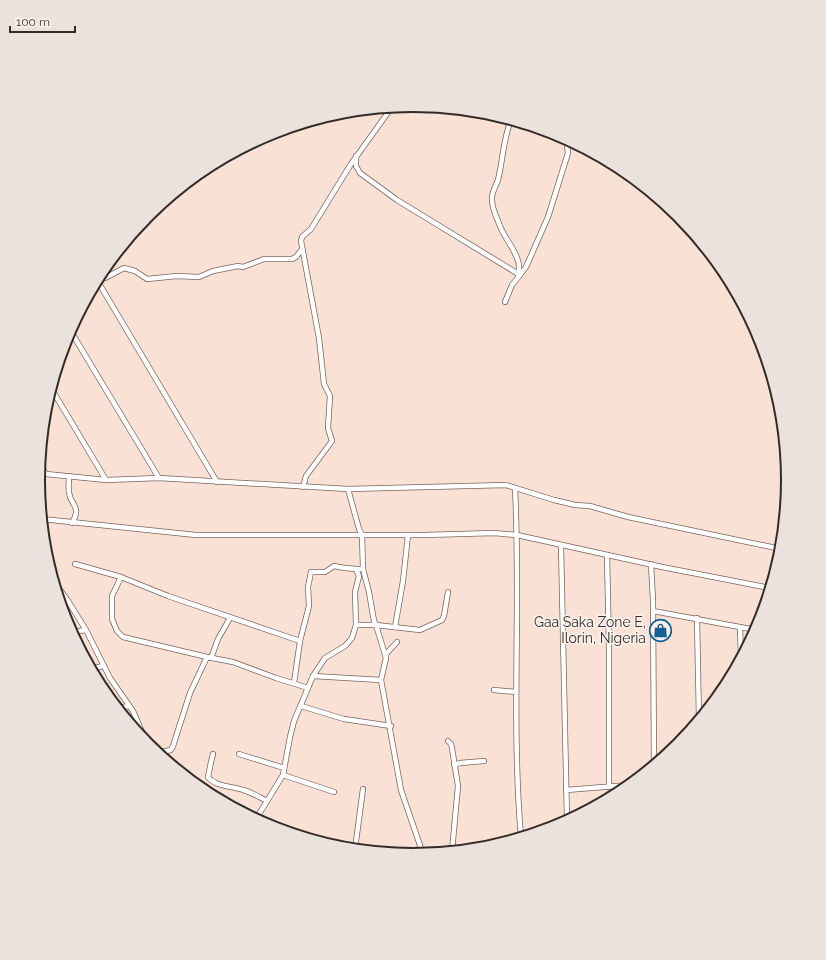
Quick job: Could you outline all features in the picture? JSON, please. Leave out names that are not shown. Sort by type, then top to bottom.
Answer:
[{"type":"street","points":[[303,487],[306,476],[332,441],[328,428],[330,396],[324,384],[319,338],[301,241],[302,237],[311,229],[356,156],[388,113]]},
{"type":"street","points":[[509,125],[506,131],[498,180],[492,199],[503,234],[518,260],[520,268],[519,274]]},
{"type":"street","points":[[505,302],[512,285],[519,274],[526,267],[548,217],[568,153],[567,146]]},
{"type":"street","points":[[356,156],[356,166],[360,173],[391,195],[519,274]]},
{"type":"street","points":[[106,277],[124,268],[135,271],[147,279],[177,276],[199,277],[212,271],[238,266],[243,267],[264,259],[292,259],[296,257],[302,249]]},
{"type":"street","points":[[101,286],[217,482]]},
{"type":"street","points":[[74,337],[159,478]]},
{"type":"street","points":[[55,395],[106,480]]},
{"type":"street","points":[[46,474],[106,480],[159,478],[348,489],[506,485],[575,505],[590,506],[628,517],[775,548]]},
{"type":"street","points":[[69,476],[69,494],[76,508],[75,517],[72,522]]},
{"type":"street","points":[[515,488],[517,535],[517,767],[521,831]]},
{"type":"street","points":[[348,489],[362,535],[363,569],[374,621],[386,658]]},
{"type":"street","points":[[47,520],[196,535],[408,535],[494,533],[517,535],[764,587]]},
{"type":"street","points":[[395,627],[404,581],[408,535]]},
{"type":"street","points":[[561,545],[567,814]]},
{"type":"street","points":[[607,555],[609,649],[608,787]]},
{"type":"street","points":[[75,564],[120,577],[168,596],[300,642]]},
{"type":"street","points":[[651,564],[653,611],[654,759]]},
{"type":"street","points":[[294,683],[300,642],[309,606],[308,587],[311,572],[326,572],[334,566],[363,569]]},
{"type":"street","points":[[259,814],[283,775],[294,721],[313,676],[325,658],[348,644],[352,638],[356,625],[355,592],[359,576],[356,569]]},
{"type":"street","points":[[120,577],[112,596],[112,619],[121,636],[233,662],[308,688]]},
{"type":"street","points":[[356,625],[376,624],[418,631],[440,621],[444,616],[448,592]]},
{"type":"street","points":[[64,596],[86,630],[103,666],[129,706],[134,711],[141,728]]},
{"type":"street","points":[[653,611],[749,629]]},
{"type":"street","points":[[164,752],[171,750],[173,746],[190,693],[230,618]]},
{"type":"street","points":[[697,618],[699,712]]},
{"type":"street","points":[[740,627],[741,647]]},
{"type":"street","points":[[78,631],[86,630]]},
{"type":"street","points":[[397,642],[386,654],[381,680],[391,726],[401,790],[421,848]]},
{"type":"street","points":[[96,668],[103,666]]},
{"type":"street","points":[[313,676],[381,680]]},
{"type":"street","points":[[494,690],[516,692]]},
{"type":"street","points":[[123,707],[129,706]]},
{"type":"street","points":[[301,706],[344,719],[391,726]]},
{"type":"street","points":[[448,741],[452,748],[458,786],[452,846]]},
{"type":"street","points":[[213,754],[210,762],[208,777],[211,780],[243,790],[267,801]]},
{"type":"street","points":[[239,754],[284,768]]},
{"type":"street","points":[[454,765],[484,761]]},
{"type":"street","points":[[283,775],[334,792]]},
{"type":"street","points":[[566,790],[617,786]]},
{"type":"street","points":[[356,843],[363,789]]},
{"type":"place","name":"Gaa Saka Zone E, Ilorin, Nigeria","points":[[661,630]]}]
